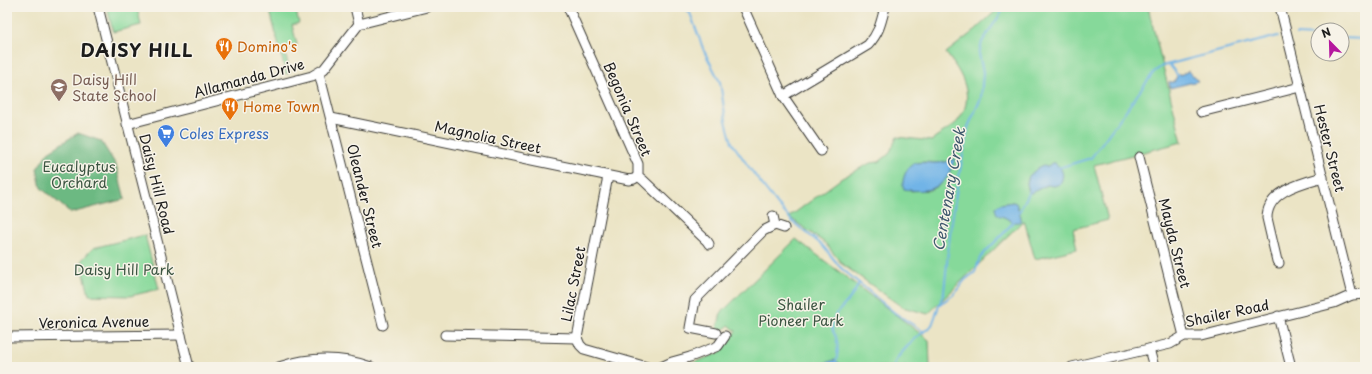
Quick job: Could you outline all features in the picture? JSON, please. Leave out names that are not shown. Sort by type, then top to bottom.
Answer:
[{"type":"street","name":"Daisy Hill Road","points":[[98,7],[189,367]]},
{"type":"street","points":[[355,7],[359,24],[428,7]]},
{"type":"street","name":"Begonia Street","points":[[568,7],[638,164],[638,176],[644,180],[709,244]]},
{"type":"street","points":[[743,7],[783,96],[821,151]]},
{"type":"street","points":[[783,96],[868,45],[876,37],[884,7]]},
{"type":"street","name":"Hester Street","points":[[1280,7],[1352,295]]},
{"type":"street","name":"Allamanda Drive","points":[[127,124],[319,73],[333,58],[359,24]]},
{"type":"street","name":"Oleander Street","points":[[319,73],[383,326]]},
{"type":"street","points":[[1201,112],[1300,87]]},
{"type":"street","name":"Magnolia Street","points":[[331,118],[629,180],[638,176]]},
{"type":"street","name":"Mayda Street","points":[[1139,157],[1184,336]]},
{"type":"street","name":"Lilac Street","points":[[445,335],[577,338],[608,176]]},
{"type":"street","points":[[1280,263],[1277,261],[1267,218],[1267,212],[1270,204],[1289,188],[1323,178]]},
{"type":"street","points":[[716,333],[690,328],[695,300],[774,221],[784,228]]},
{"type":"street","name":"Shailer Road","points":[[1072,367],[1170,344],[1184,336],[1201,336],[1334,303],[1352,295],[1365,294]]},
{"type":"street","points":[[1278,316],[1291,367]]},
{"type":"street","name":"Veronica Avenue","points":[[7,337],[181,336]]},
{"type":"street","points":[[661,367],[718,346],[725,336]]},
{"type":"street","points":[[577,338],[580,345],[584,349],[647,367]]},
{"type":"street","points":[[1149,349],[1154,367]]},
{"type":"street","points":[[279,367],[313,359],[343,360],[371,367]]},
{"type":"street","points":[[303,367],[327,365],[348,367]]},
{"type":"green space","points":[[107,7],[137,7],[141,25],[113,32]]},
{"type":"green space","points":[[269,7],[295,7],[299,23],[292,25],[297,45],[284,48],[290,73],[286,74]]},
{"type":"green space","points":[[1000,7],[1148,7],[1182,142],[1094,165],[1108,220],[1073,229],[1077,249],[1035,259],[1024,220],[928,314],[902,307],[842,264],[825,243],[789,217],[842,178],[870,163],[879,162],[889,154],[897,137],[932,141],[957,122],[963,113],[967,95],[962,77],[946,53],[974,31]],"holes":[[[955,158],[946,177],[935,188],[930,190],[911,191],[903,181],[913,165],[919,162],[940,163],[947,162]],[[1055,163],[1061,169],[1054,186],[1048,185],[1029,193],[1027,183],[1029,176],[1042,166],[1048,166]],[[1013,202],[1016,204],[1018,210],[1018,222],[1001,216],[1000,204]]]},
{"type":"green space","name":"Eucalyptus Orchard","points":[[78,133],[101,141],[116,165],[125,199],[71,213],[41,188],[37,169],[48,152]]},
{"type":"green space","name":"Daisy Hill Park","points":[[145,235],[159,289],[130,296],[89,295],[81,261],[93,248]]},
{"type":"green space","name":"Shailer Pioneer Park","points":[[796,239],[929,340],[930,367],[682,367],[719,353],[736,331],[729,325],[724,330],[717,329],[721,313]]},
{"type":"water","points":[[1189,71],[1198,81],[1170,88],[1169,82],[1174,82],[1177,76]]},
{"type":"water","points":[[955,158],[948,176],[938,186],[918,191],[904,189],[903,182],[905,174],[910,166],[917,163],[943,162]]},
{"type":"water","points":[[1052,163],[1058,165],[1062,172],[1063,175],[1060,184],[1054,186],[1047,185],[1029,193],[1027,183],[1029,176],[1040,166],[1048,166]]},
{"type":"water","points":[[1016,203],[1021,217],[1021,221],[1019,222],[1011,221],[1005,217],[999,216],[996,213],[995,208],[1000,204]]},
{"type":"water","points":[[834,360],[843,367],[821,367],[825,363]]},
{"type":"waterway","points":[[684,7],[690,13],[704,51],[720,82],[726,121],[732,143],[751,170],[793,222],[822,245],[841,268],[895,313],[924,332]]},
{"type":"waterway","name":"Centenary Creek","points":[[893,367],[897,358],[913,340],[932,325],[944,292],[950,234],[968,127],[981,98],[983,72],[979,54],[982,42],[1005,7]]},
{"type":"waterway","points":[[1296,35],[1310,36]]},
{"type":"waterway","points":[[1058,168],[1091,158],[1154,72],[1162,66],[1278,36]]},
{"type":"waterway","points":[[1350,38],[1365,39]]},
{"type":"waterway","points":[[1169,64],[1179,76]]},
{"type":"waterway","points":[[1018,214],[1030,191]]},
{"type":"waterway","points":[[940,304],[953,295],[965,280],[975,272],[980,258],[1015,220]]},
{"type":"waterway","points":[[834,367],[838,348],[836,337],[832,328],[833,321],[859,283]]},
{"type":"place","name":"Domino's","points":[[224,61]]},
{"type":"place","name":"Daisy Hill State School","points":[[59,102]]},
{"type":"place","name":"Home Town","points":[[230,121]]},
{"type":"place","name":"Coles Express","points":[[166,148]]},
{"type":"district","name":"DAISY HILL","points":[[137,49]]}]
